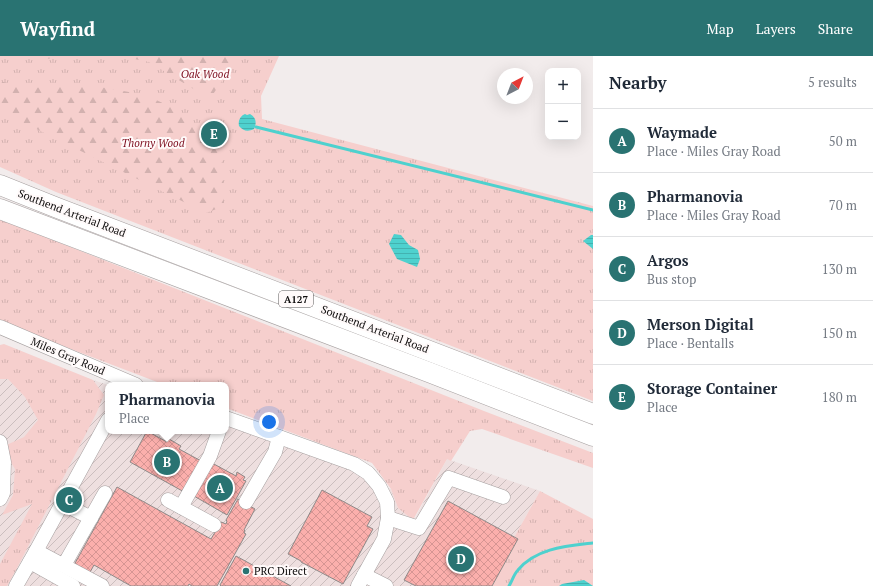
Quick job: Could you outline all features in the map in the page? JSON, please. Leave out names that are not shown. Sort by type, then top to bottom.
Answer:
[{"type":"highway","name":"Southend Arterial Road","points":[[0,185],[593,414]]},
{"type":"highway","name":"Southend Arterial Road","points":[[0,209],[593,436]]},
{"type":"street","name":"Miles Gray Road","points":[[0,327],[126,382]]},
{"type":"street","points":[[229,419],[354,464],[368,473],[379,486],[387,502],[388,518],[384,539],[361,580],[386,586]]},
{"type":"street","points":[[16,586],[105,425]]},
{"type":"street","points":[[181,507],[210,456],[218,434]]},
{"type":"street","points":[[246,502],[275,452],[279,437]]},
{"type":"street","points":[[0,442],[4,462],[3,493],[0,499]]},
{"type":"street","points":[[388,518],[419,528],[448,478],[503,497]]},
{"type":"street","points":[[64,565],[105,493]]},
{"type":"street","points":[[168,500],[214,525]]},
{"type":"street","points":[[62,503],[91,518]]},
{"type":"street","points":[[33,557],[64,565],[102,586]]},
{"type":"street","points":[[33,557],[73,586]]},
{"type":"shaded area","points":[[0,349],[105,384],[105,434],[229,434],[229,426],[352,468],[379,486],[391,489],[398,508],[414,520],[447,459],[540,491],[487,586],[0,586]]},
{"type":"green space","points":[[0,56],[279,56],[261,96],[262,119],[593,206],[593,401],[56,192],[0,167]]},
{"type":"green space","points":[[31,56],[64,56],[35,61]]},
{"type":"green space","name":"Oak Wood","points":[[120,56],[238,56],[210,99],[149,62]]},
{"type":"green space","name":"Thorny Wood","points":[[0,81],[24,88],[95,86],[146,95],[177,110],[217,143],[222,152],[224,206],[206,213],[0,111]]},
{"type":"green space","points":[[0,219],[593,453],[593,468],[482,429],[470,431],[451,461],[447,459],[413,520],[398,508],[391,489],[372,463],[229,409],[229,382],[157,382],[0,322]]},
{"type":"green space","points":[[4,344],[93,380],[104,395],[96,414],[17,568],[7,586],[0,586],[0,564],[32,504],[2,515],[13,495],[15,469],[2,447],[24,437],[38,420],[25,397],[8,379],[0,379],[0,345]]},
{"type":"green space","points":[[540,491],[593,519],[593,586],[487,586]]},
{"type":"water","points":[[245,114],[250,114],[255,118],[256,122],[254,129],[246,130],[239,126],[240,119]]},
{"type":"water","points":[[394,234],[401,235],[409,245],[418,250],[420,259],[417,267],[397,259],[389,244]]},
{"type":"water","points":[[593,235],[593,249],[583,241]]},
{"type":"water","points":[[584,580],[593,586],[559,586],[562,584]]},
{"type":"building","points":[[211,125],[223,132],[217,143],[205,136]]},
{"type":"building","points":[[145,434],[152,434],[167,442],[169,439],[181,446],[179,449],[203,462],[186,493],[130,462]]},
{"type":"building","points":[[212,463],[236,476],[237,472],[245,477],[243,480],[246,481],[227,515],[194,496]]},
{"type":"building","points":[[117,487],[211,539],[221,522],[226,524],[226,520],[238,499],[255,509],[244,530],[244,533],[246,534],[217,586],[192,586],[189,584],[188,586],[131,586],[94,565],[89,574],[74,565]]},
{"type":"building","points":[[322,490],[372,517],[367,526],[373,529],[343,584],[288,554]]},
{"type":"building","points":[[448,501],[518,539],[492,586],[416,586],[404,580]]},
{"type":"building","name":"PRC Direct","points":[[236,556],[291,586],[221,586],[220,585]]},
{"type":"waterway","points":[[256,127],[593,210]]},
{"type":"waterway","points":[[509,586],[517,572],[525,563],[534,557],[552,549],[593,543]]},
{"type":"place","name":"Storage Container","points":[[214,134]]},
{"type":"place","name":"Pharmanovia","points":[[167,462]]},
{"type":"place","name":"Waymade","points":[[220,488]]},
{"type":"place","name":"Argos","points":[[69,500]]},
{"type":"place","name":"Merson Digital","points":[[461,559]]},
{"type":"place","name":"PRC Direct","points":[[246,571]]}]
